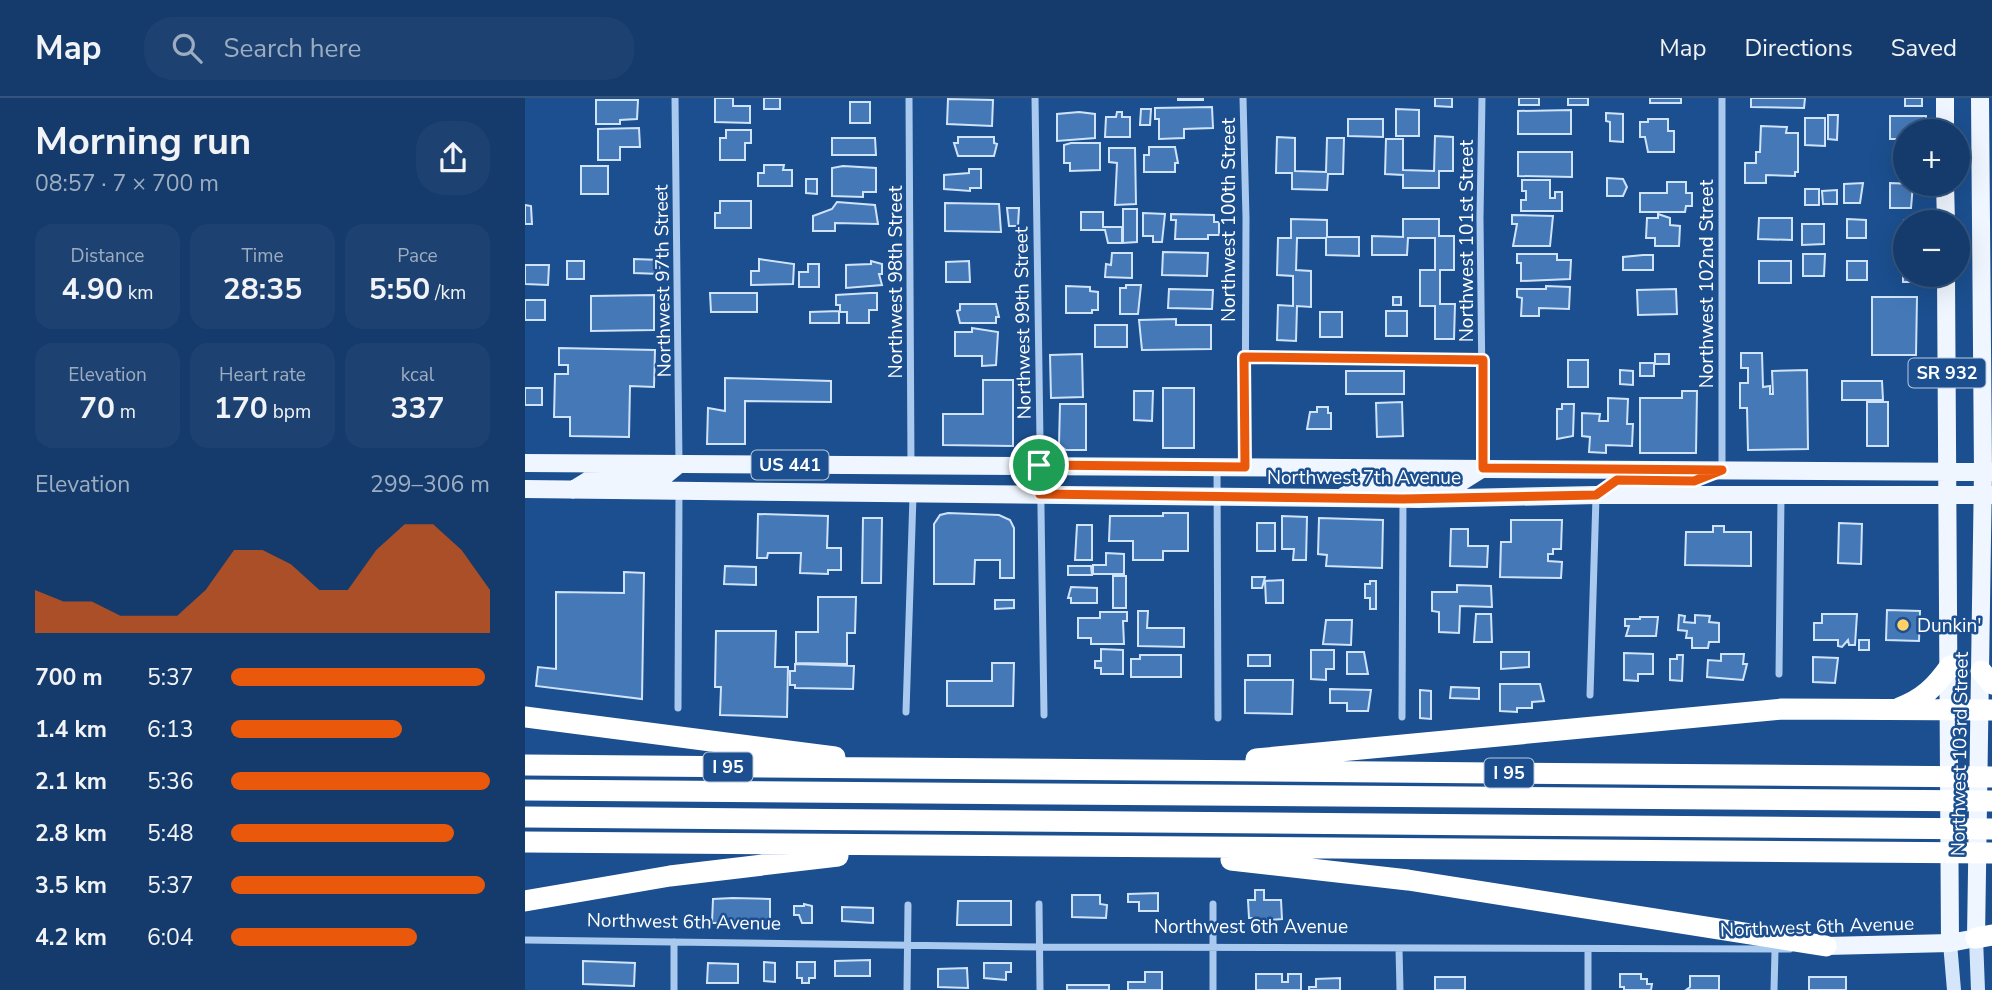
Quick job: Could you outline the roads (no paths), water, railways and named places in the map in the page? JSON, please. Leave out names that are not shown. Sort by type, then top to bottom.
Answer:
[{"type":"highway","points":[[1892,711],[1919,700],[1935,687],[1949,666]]},
{"type":"highway","points":[[1125,770],[1782,709],[1986,710]]},
{"type":"highway","points":[[525,717],[931,768]]},
{"type":"highway","name":"I 95","points":[[525,765],[1992,777]]},
{"type":"highway","points":[[525,790],[1992,801]]},
{"type":"highway","points":[[525,817],[1992,829]]},
{"type":"highway","points":[[525,842],[1992,853]]},
{"type":"highway","points":[[525,901],[670,876],[927,846]]},
{"type":"highway","points":[[1125,847],[1408,880],[1826,946]]},
{"type":"main road","points":[[1945,98],[1945,119]]},
{"type":"main road","name":"Northwest 103rd Street","points":[[1978,990],[1984,937],[1987,678],[1987,472],[1980,98]]},
{"type":"main road","name":"Northwest 103rd Street","points":[[1946,287],[1950,943],[1954,990]]},
{"type":"main road","name":"Northwest 7th Avenue","points":[[525,463],[1987,472]]},
{"type":"main road","points":[[573,490],[594,477],[662,478],[679,464]]},
{"type":"main road","points":[[1341,497],[1369,483],[1459,483],[1483,468]]},
{"type":"main road","points":[[1596,495],[1617,480],[1694,481],[1722,470]]},
{"type":"main road","name":"Northwest 7th Avenue","points":[[525,489],[1403,499],[1596,495],[1987,495]]},
{"type":"main road","name":"Northwest 6th Avenue","points":[[1826,946],[1950,943],[1984,937]]},
{"type":"street","name":"Northwest 97th Street","points":[[675,98],[679,464]]},
{"type":"street","name":"Northwest 98th Street","points":[[909,98],[911,465]]},
{"type":"street","name":"Northwest 99th Street","points":[[1035,98],[1044,715]]},
{"type":"street","name":"Northwest 100th Street","points":[[1243,98],[1246,218],[1245,467]]},
{"type":"street","name":"Northwest 101st Street","points":[[1482,98],[1483,468]]},
{"type":"street","name":"Northwest 102nd Street","points":[[1722,98],[1722,470]]},
{"type":"street","points":[[1244,357],[1483,360]]},
{"type":"street","points":[[1217,467],[1218,718]]},
{"type":"street","points":[[678,708],[679,492]]},
{"type":"street","points":[[906,712],[913,494]]},
{"type":"street","points":[[1590,695],[1596,495]]},
{"type":"street","points":[[1779,674],[1781,495]]},
{"type":"street","points":[[1402,717],[1403,499]]},
{"type":"street","points":[[1039,904],[1040,990]]},
{"type":"street","points":[[1213,904],[1213,990]]},
{"type":"street","points":[[907,990],[908,905]]},
{"type":"street","name":"Northwest 6th Avenue","points":[[525,940],[1040,947],[1775,951],[1826,946]]},
{"type":"street","points":[[674,942],[674,990]]},
{"type":"street","points":[[1399,948],[1400,990]]},
{"type":"street","points":[[1588,950],[1588,990]]},
{"type":"street","points":[[1774,990],[1775,951]]},
{"type":"place","name":"Dunkin'","points":[[1903,625]]}]
